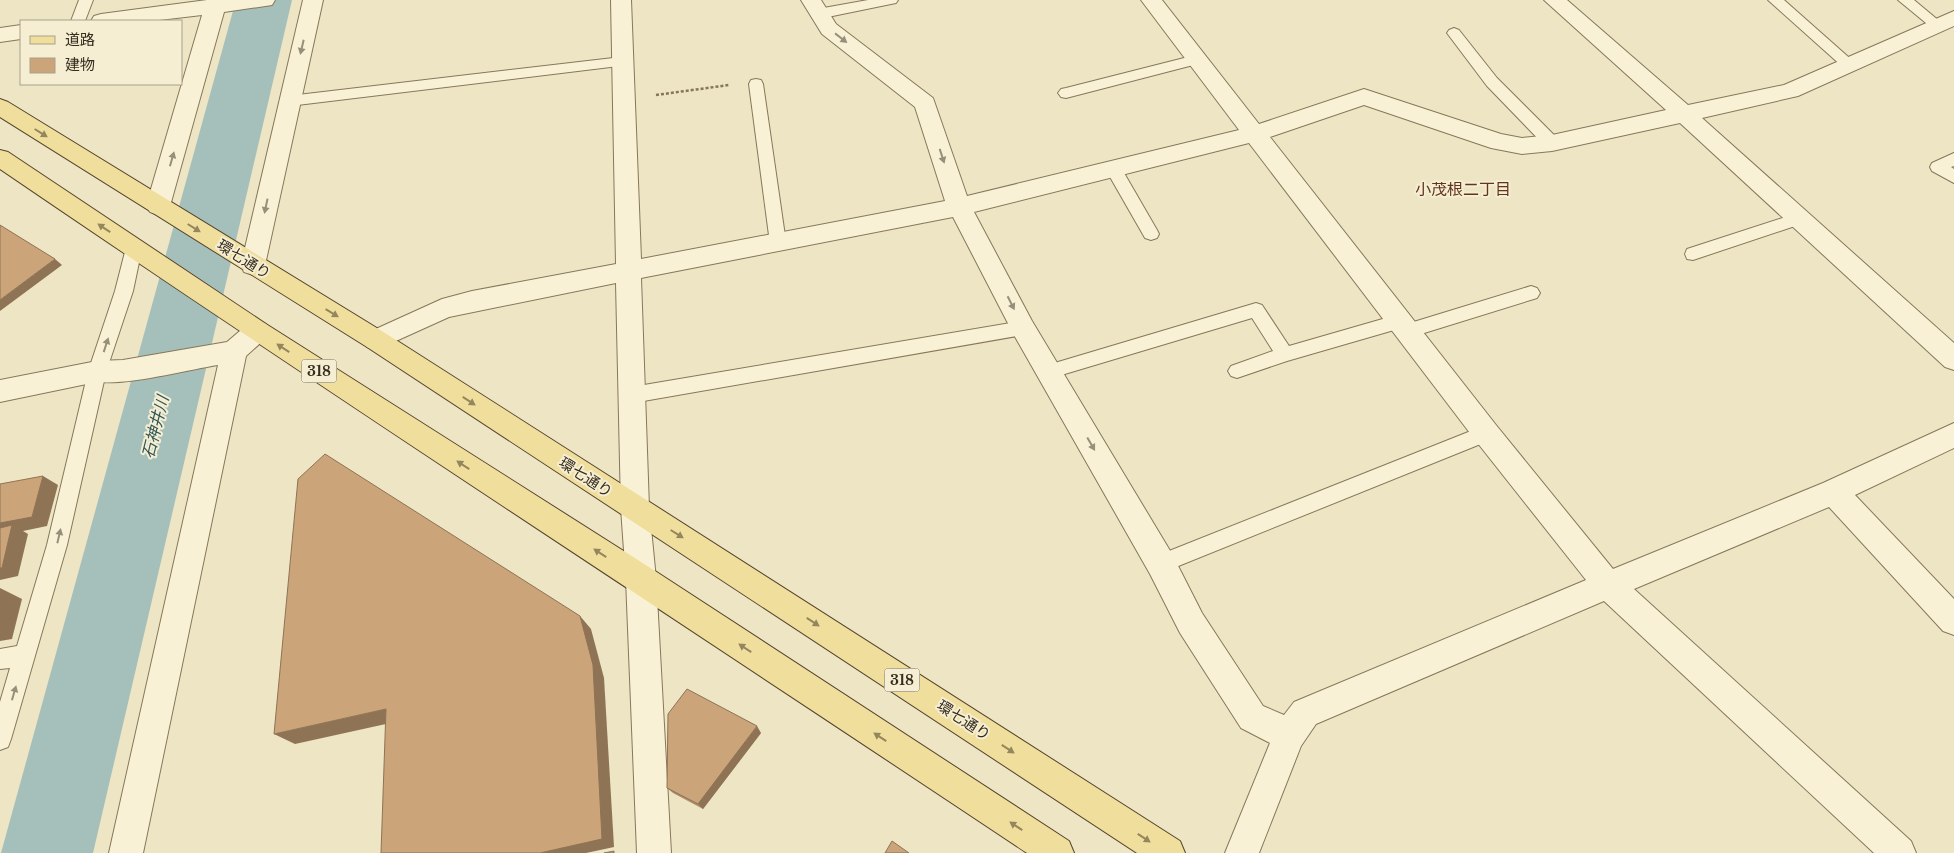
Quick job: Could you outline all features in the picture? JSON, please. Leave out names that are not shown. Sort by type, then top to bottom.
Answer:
[{"type":"main road","name":"環七通り","points":[[0,107],[376,340],[1168,853]]},
{"type":"main road","name":"318","points":[[0,158],[257,331],[640,579],[1057,853]]},
{"type":"street","points":[[108,20],[218,4],[265,0]]},
{"type":"street","points":[[253,265],[313,0]]},
{"type":"street","points":[[621,0],[635,508],[654,853]]},
{"type":"street","points":[[1151,0],[1486,433],[1608,585],[1899,853]]},
{"type":"street","points":[[1555,0],[1685,115],[1798,220],[1943,333],[1954,359]]},
{"type":"street","points":[[158,206],[218,4]]},
{"type":"street","points":[[815,7],[829,29],[925,103],[959,207],[982,247],[1023,328],[1161,564],[1191,623],[1252,717],[1289,735]]},
{"type":"street","points":[[376,340],[442,309],[472,301],[628,273],[959,207],[1255,134],[1364,97],[1499,142],[1522,146],[1552,143],[1790,91],[1945,22]]},
{"type":"street","points":[[0,35],[20,32]]},
{"type":"street","points":[[0,391],[97,372],[123,371],[234,351],[257,331]]},
{"type":"street","points":[[126,853],[234,351]]},
{"type":"street","points":[[1242,853],[1289,735],[1304,713],[1833,492],[1954,436]]},
{"type":"street","points":[[1833,492],[1954,621]]},
{"type":"lane","points":[[78,20],[86,0]]},
{"type":"lane","points":[[815,7],[891,0]]},
{"type":"lane","points":[[1775,0],[1849,65]]},
{"type":"lane","points":[[1904,0],[1945,22]]},
{"type":"lane","points":[[1454,33],[1492,82],[1552,143]]},
{"type":"lane","points":[[1066,93],[1196,60]]},
{"type":"lane","points":[[289,101],[622,62]]},
{"type":"lane","points":[[756,84],[778,242]]},
{"type":"lane","points":[[1954,158],[1938,167],[1954,177]]},
{"type":"lane","points":[[1114,170],[1152,234]]},
{"type":"lane","points":[[1693,254],[1798,220]]},
{"type":"lane","points":[[0,739],[57,545],[97,372],[124,291],[134,248]]},
{"type":"lane","points":[[1237,371],[1285,354],[1404,326],[1530,293]]},
{"type":"lane","points":[[1048,372],[1256,310],[1285,354]]},
{"type":"lane","points":[[632,395],[1023,328]]},
{"type":"lane","points":[[1161,564],[1486,433]]},
{"type":"lane","points":[[0,659],[25,654]]},
{"type":"path","points":[[623,100],[755,82],[756,84]]},
{"type":"building","points":[[0,225],[55,259],[0,300]]},
{"type":"building","points":[[325,454],[580,616],[593,665],[602,839],[540,853],[381,853],[386,709],[274,734],[298,479]]},
{"type":"building","points":[[43,476],[32,517],[0,523],[0,484]]},
{"type":"building","points":[[12,525],[2,568],[0,568],[0,528]]},
{"type":"building","points":[[687,689],[757,726],[698,804],[667,788],[668,714]]},
{"type":"building","points":[[892,841],[909,853],[885,853]]},
{"type":"waterway","name":"石神井川","points":[[47,853],[264,0]]},
{"type":"district","name":"小茂根二丁目","points":[[1463,189]]}]
